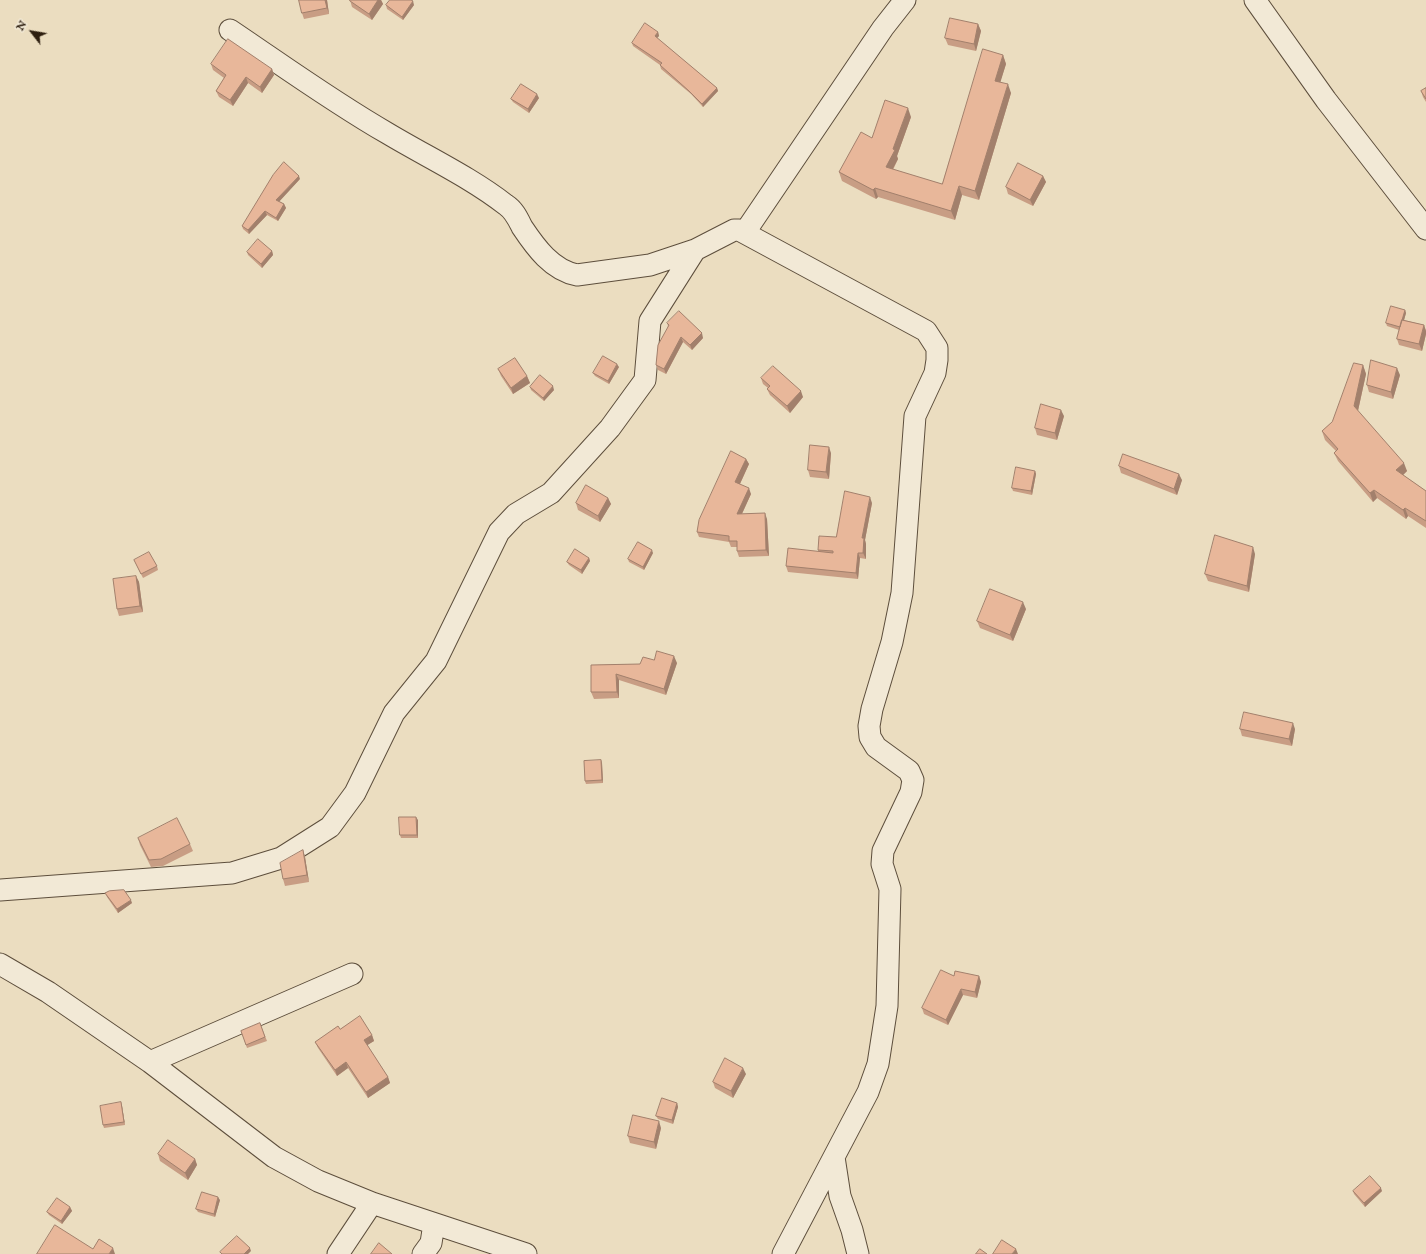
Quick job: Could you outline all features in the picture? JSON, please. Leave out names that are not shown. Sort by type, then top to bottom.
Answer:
[{"type":"street","points":[[745,232],[883,28],[905,0]]},
{"type":"street","points":[[1255,0],[1326,100],[1426,229]]},
{"type":"street","points":[[230,30],[304,80],[386,132],[467,179],[508,206],[545,257],[557,268],[567,273],[577,275],[650,265],[695,250],[734,230],[745,232],[926,331],[937,348],[938,360],[935,373],[925,392],[916,416],[902,593],[892,642],[872,709],[869,726],[870,737],[876,747],[909,771],[913,780],[911,792],[883,851],[882,864],[890,890],[886,1006],[878,1064],[868,1092],[783,1254]]},
{"type":"street","points":[[0,890],[232,873],[281,858],[330,827],[355,793],[394,713],[436,661],[499,532],[516,514],[551,493],[610,428],[645,380],[650,321],[695,250]]},
{"type":"street","points":[[0,964],[48,992],[150,1062],[274,1157],[318,1181],[372,1203],[526,1254]]},
{"type":"street","points":[[150,1062],[352,974]]},
{"type":"street","points":[[834,1156],[840,1196],[852,1230],[858,1254]]},
{"type":"street","points":[[338,1254],[372,1203]]},
{"type":"street","points":[[423,1254],[431,1243],[434,1224]]},
{"type":"building","points":[[299,0],[325,0],[327,8],[302,13]]},
{"type":"building","points":[[350,0],[378,0],[369,14]]},
{"type":"building","points":[[390,0],[413,1],[402,17],[386,5]]},
{"type":"building","points":[[950,18],[978,24],[974,44],[945,38]]},
{"type":"building","points":[[645,23],[658,32],[655,36],[717,88],[702,104],[660,65],[662,63],[632,43]]},
{"type":"building","points":[[228,39],[272,69],[260,87],[246,77],[230,100],[216,91],[226,75],[211,64]]},
{"type":"building","points":[[983,49],[1003,55],[995,81],[1008,84],[975,191],[959,186],[951,211],[875,188],[873,190],[839,172],[861,132],[872,138],[885,100],[908,108],[893,149],[895,150],[886,167],[942,184]]},
{"type":"building","points":[[521,84],[537,94],[528,109],[511,99]]},
{"type":"building","points":[[1426,88],[1426,99],[1421,91]]},
{"type":"building","points":[[284,162],[299,176],[276,200],[284,204],[276,218],[265,211],[248,230],[242,226],[273,175]]},
{"type":"building","points":[[1018,163],[1043,176],[1030,200],[1006,187]]},
{"type":"building","points":[[258,239],[272,251],[261,264],[247,252]]},
{"type":"building","points":[[1391,306],[1405,310],[1400,327],[1386,323]]},
{"type":"building","points":[[679,311],[702,333],[690,345],[681,337],[664,369],[656,365],[658,345],[669,325],[667,323]]},
{"type":"building","points":[[1402,320],[1424,325],[1419,344],[1397,339]]},
{"type":"building","points":[[603,356],[617,364],[608,381],[593,373]]},
{"type":"building","points":[[515,358],[527,376],[511,388],[498,369]]},
{"type":"building","points":[[1371,360],[1397,368],[1391,392],[1367,385]]},
{"type":"building","points":[[1354,363],[1363,365],[1354,406],[1404,463],[1396,470],[1426,491],[1426,521],[1405,508],[1403,510],[1374,490],[1370,493],[1334,453],[1338,449],[1322,431],[1332,422]]},
{"type":"building","points":[[773,366],[801,391],[787,406],[767,389],[770,386],[761,378]]},
{"type":"building","points":[[540,375],[553,386],[543,398],[530,387]]},
{"type":"building","points":[[1041,404],[1061,410],[1055,433],[1035,428]]},
{"type":"building","points":[[810,445],[829,447],[826,472],[808,470]]},
{"type":"building","points":[[731,451],[746,459],[735,482],[749,488],[737,514],[765,513],[766,550],[737,551],[737,541],[729,541],[729,536],[697,532],[699,520]]},
{"type":"building","points":[[1123,454],[1179,474],[1174,489],[1119,466]]},
{"type":"building","points":[[1016,467],[1035,471],[1031,491],[1012,488]]},
{"type":"building","points":[[586,485],[608,498],[598,516],[576,503]]},
{"type":"building","points":[[845,491],[870,497],[862,538],[864,538],[863,553],[858,553],[856,573],[786,566],[788,548],[833,553],[833,551],[818,550],[819,536],[836,537]]},
{"type":"building","points":[[1215,535],[1253,547],[1247,586],[1205,574]]},
{"type":"building","points":[[638,542],[652,550],[643,567],[628,559]]},
{"type":"building","points":[[575,549],[589,558],[581,570],[567,562]]},
{"type":"building","points":[[149,552],[157,566],[141,574],[134,560]]},
{"type":"building","points":[[136,576],[140,606],[117,609],[113,579]]},
{"type":"building","points":[[990,589],[1023,602],[1010,635],[977,621]]},
{"type":"building","points":[[657,651],[674,656],[664,689],[616,674],[617,692],[591,692],[591,665],[640,664],[643,657],[654,660]]},
{"type":"building","points":[[1244,712],[1293,723],[1289,739],[1240,729]]},
{"type":"building","points":[[601,760],[602,780],[585,781],[584,761]]},
{"type":"building","points":[[399,817],[416,817],[417,835],[400,835]]},
{"type":"building","points":[[177,818],[190,844],[161,859],[149,860],[138,838]]},
{"type":"building","points":[[303,850],[307,875],[283,879],[280,863]]},
{"type":"building","points":[[124,890],[131,900],[117,909],[105,893],[109,891]]},
{"type":"building","points":[[941,970],[954,976],[955,971],[979,976],[975,992],[961,989],[946,1020],[922,1008]]},
{"type":"building","points":[[360,1016],[372,1035],[364,1040],[388,1077],[366,1092],[346,1062],[335,1070],[315,1042],[338,1026],[340,1029]]},
{"type":"building","points":[[260,1023],[265,1037],[246,1045],[241,1031]]},
{"type":"building","points":[[725,1058],[743,1068],[731,1091],[713,1082]]},
{"type":"building","points":[[662,1098],[677,1103],[672,1120],[656,1116]]},
{"type":"building","points":[[121,1102],[124,1122],[103,1125],[100,1106]]},
{"type":"building","points":[[633,1115],[659,1121],[654,1142],[628,1136]]},
{"type":"building","points":[[168,1140],[195,1159],[185,1173],[158,1154]]},
{"type":"building","points":[[1370,1176],[1381,1188],[1364,1203],[1353,1191]]},
{"type":"building","points":[[202,1192],[218,1197],[214,1214],[196,1209]]},
{"type":"building","points":[[57,1198],[70,1207],[61,1221],[47,1212]]},
{"type":"building","points":[[55,1225],[93,1249],[99,1239],[113,1248],[109,1254],[37,1254]]},
{"type":"building","points":[[237,1236],[250,1248],[244,1254],[222,1254],[220,1252]]},
{"type":"building","points":[[1002,1240],[1016,1249],[1012,1254],[993,1254]]},
{"type":"building","points":[[379,1243],[392,1254],[371,1254]]},
{"type":"building","points":[[980,1249],[987,1254],[976,1254]]}]
